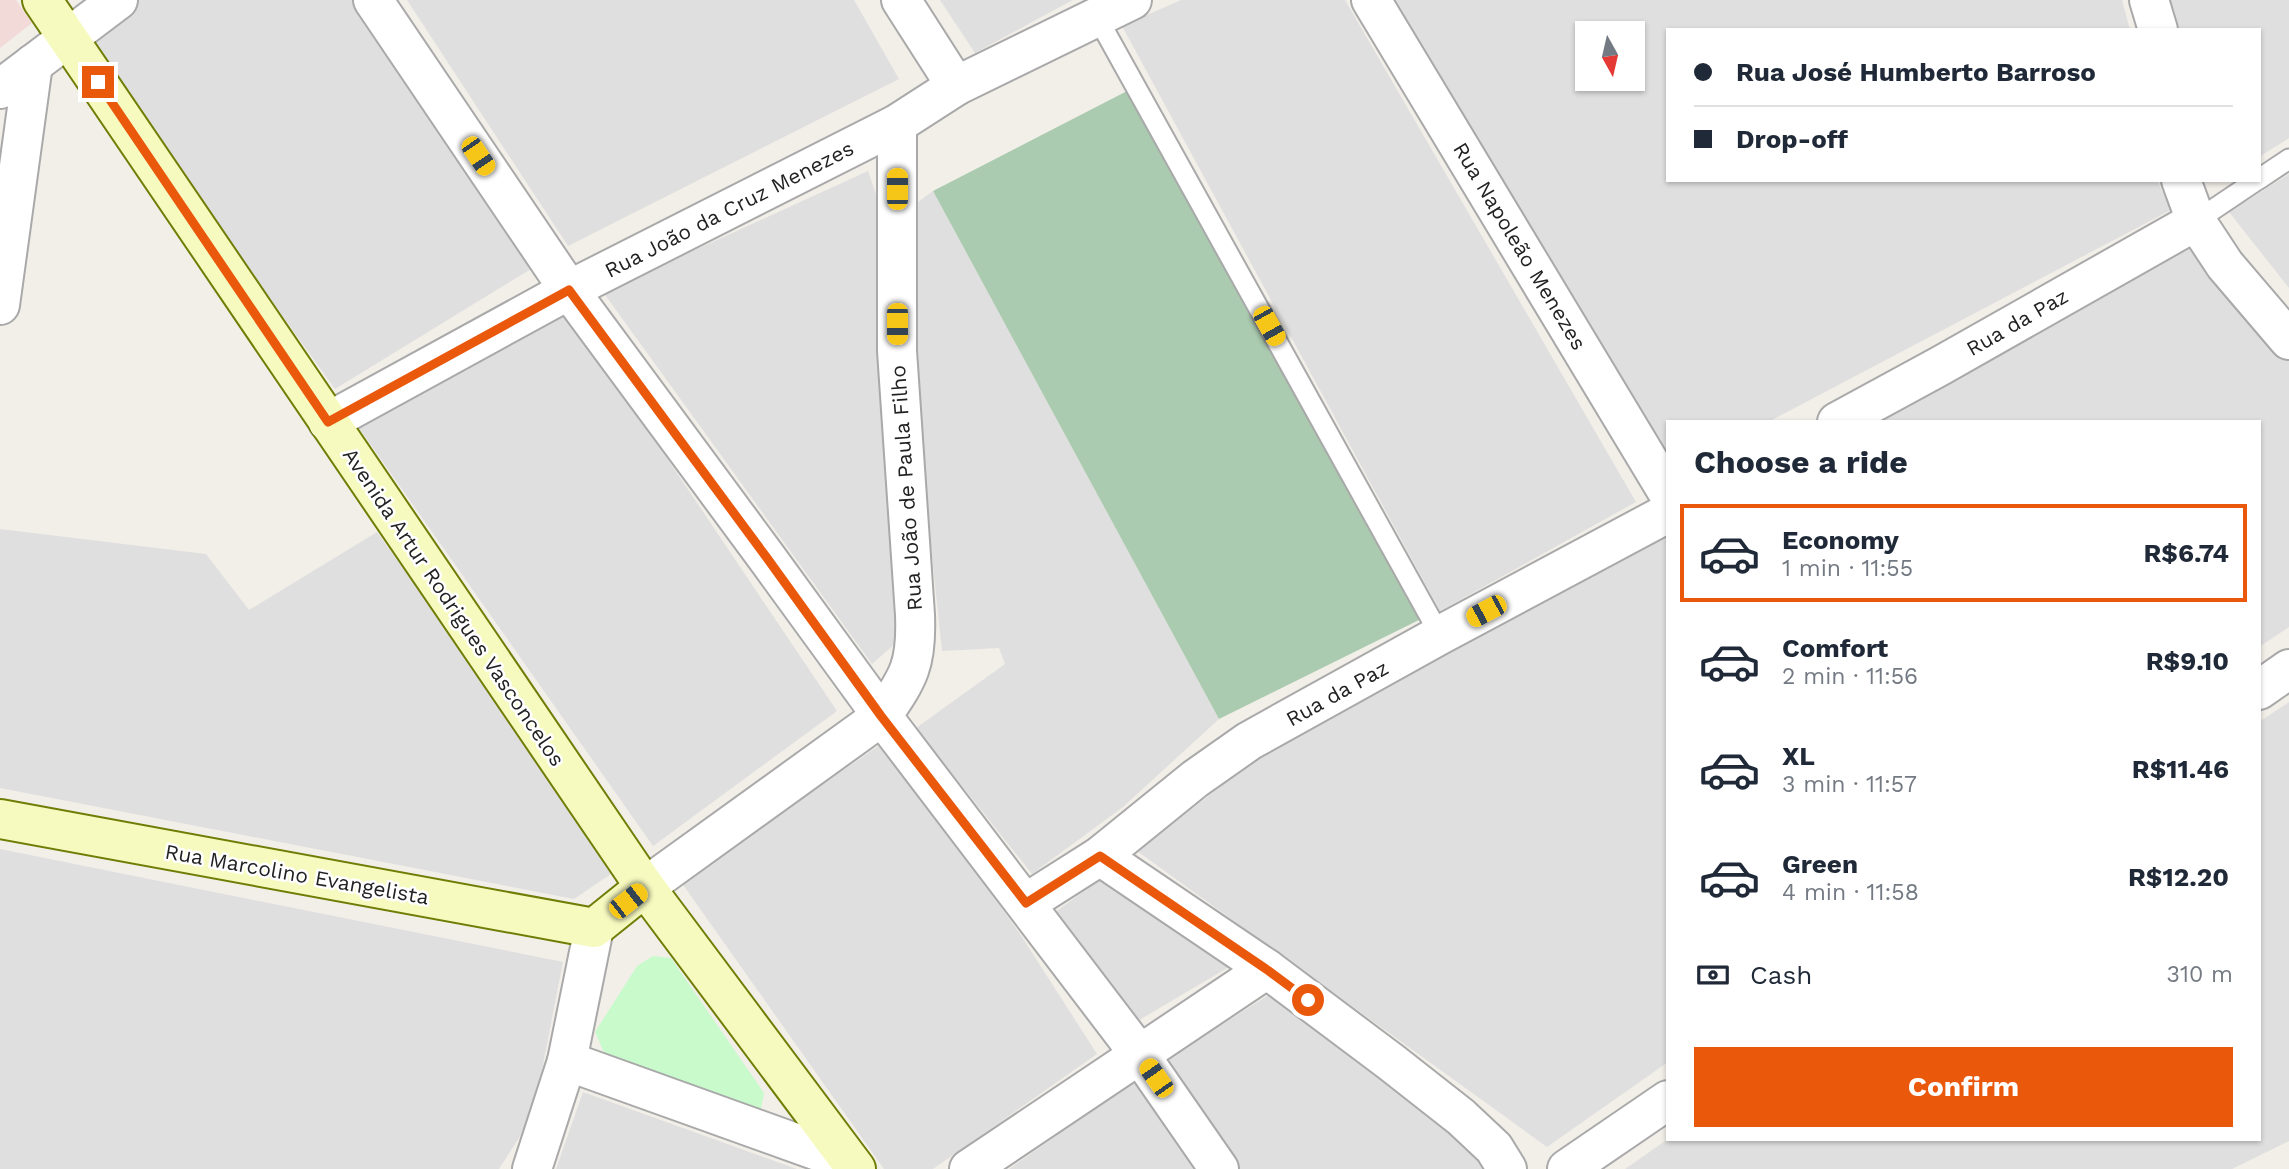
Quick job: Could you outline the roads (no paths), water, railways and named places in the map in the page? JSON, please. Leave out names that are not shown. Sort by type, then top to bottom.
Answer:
[{"type":"main road","name":"Avenida Artur Rodrigues Vasconcelos","points":[[42,0],[645,887],[853,1166]]},
{"type":"main road","name":"Rua Marcolino Evangelista","points":[[0,819],[593,928]]},
{"type":"main road","points":[[593,928],[645,887]]},
{"type":"street","points":[[0,89],[118,0]]},
{"type":"street","points":[[373,0],[569,290],[881,716],[1140,1055],[1219,1169]]},
{"type":"street","points":[[901,0],[956,86]]},
{"type":"street","name":"Rua João da Cruz Menezes","points":[[328,422],[569,290],[897,124],[956,86],[1132,0]]},
{"type":"street","name":"Rua Napoleão Menezes","points":[[1370,0],[1666,490]]},
{"type":"street","points":[[2149,0],[2157,28]]},
{"type":"street","points":[[0,306],[33,64]]},
{"type":"street","name":"Rua João de Paula Filho","points":[[645,887],[881,716],[899,691],[912,664],[916,640],[897,351],[897,124]]},
{"type":"street","points":[[2182,182],[2196,221],[2225,265],[2289,340]]},
{"type":"street","name":"Rua da Paz","points":[[1841,420],[2196,221]]},
{"type":"street","name":"Rua da Paz","points":[[1026,903],[1100,856],[1195,779],[1250,741],[1666,514]]},
{"type":"street","points":[[2261,689],[2289,669]]},
{"type":"street","points":[[1100,856],[1266,969],[1461,1117],[1494,1148],[1507,1169]]},
{"type":"street","points":[[533,1169],[567,1061],[593,928]]},
{"type":"street","points":[[969,1169],[1266,969]]},
{"type":"street","points":[[567,1061],[853,1166]]},
{"type":"street","points":[[1567,1169],[1666,1101]]},
{"type":"lane","points":[[1097,17],[1440,635]]},
{"type":"lane","points":[[2261,178],[2289,159]]},
{"type":"lane","points":[[2196,221],[2255,182]]}]
